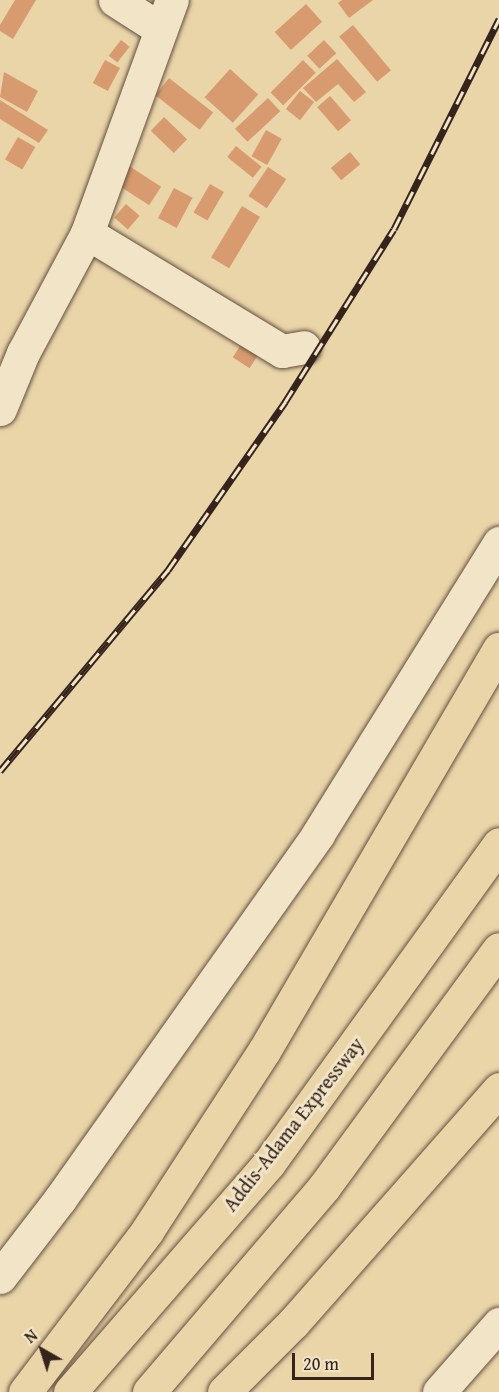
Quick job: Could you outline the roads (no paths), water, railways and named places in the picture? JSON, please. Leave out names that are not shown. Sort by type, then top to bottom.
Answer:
[{"type":"highway","points":[[25,1392],[147,1231],[264,1051],[499,649]]},
{"type":"highway","name":"Addis-Adama Expressway","points":[[70,1392],[269,1163],[499,844]]},
{"type":"highway","points":[[149,1392],[324,1187],[499,949]]},
{"type":"highway","points":[[224,1392],[294,1323],[499,1089]]},
{"type":"street","points":[[0,409],[23,353],[87,233],[165,14],[115,0]]},
{"type":"street","points":[[87,233],[282,351],[304,346]]},
{"type":"street","points":[[0,1277],[60,1199],[318,834],[499,543]]},
{"type":"street","points":[[439,1392],[499,1324]]},
{"type":"railway","points":[[0,771],[168,570],[285,402],[394,229],[499,19]]}]
